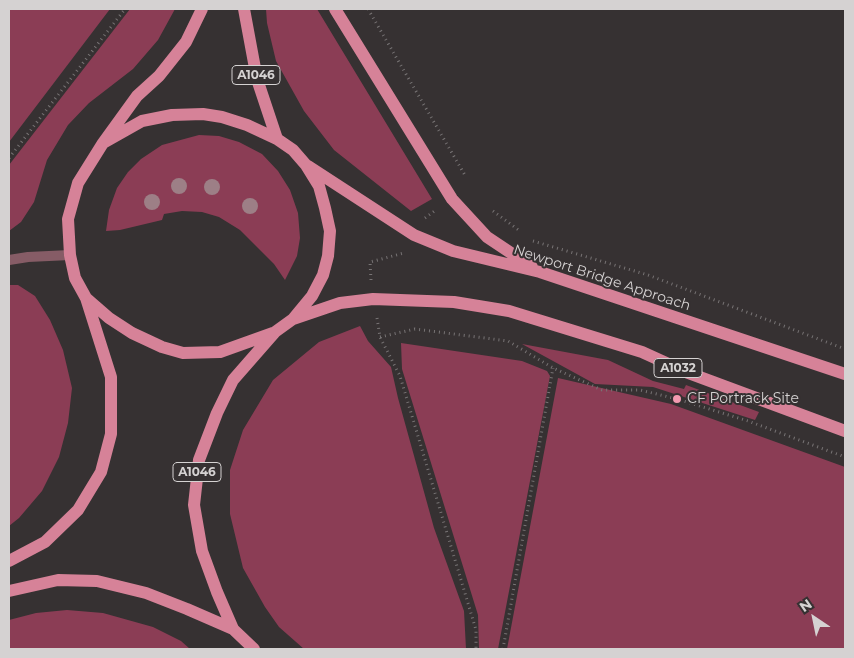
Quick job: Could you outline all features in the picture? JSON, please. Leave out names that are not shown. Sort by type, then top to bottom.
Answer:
[{"type":"main road","name":"A1046","points":[[9,561],[45,542],[78,510],[102,472],[111,434],[110,377],[86,298],[75,278],[70,255],[68,219],[78,183],[137,96],[159,76],[186,42],[202,9]]},
{"type":"main road","name":"A1046","points":[[244,9],[257,79],[277,139]]},
{"type":"main road","points":[[335,9],[452,199],[487,237],[540,272]]},
{"type":"main road","name":"A1046","points":[[103,144],[142,121],[172,115],[203,114],[222,117],[248,125],[277,139],[293,150],[306,165],[319,186],[325,208],[330,231],[328,256],[323,275],[312,296],[293,319],[275,332],[233,380],[216,413],[199,460],[194,505],[202,551],[233,629]]},
{"type":"main road","name":"Newport Bridge Approach","points":[[306,165],[414,235],[452,250],[540,272],[845,374]]},
{"type":"main road","name":"A1046","points":[[86,298],[132,333],[162,347],[183,353],[220,352],[275,332]]},
{"type":"main road","name":"A1032","points":[[293,319],[340,303],[374,299],[454,302],[509,311],[642,352],[686,372],[845,431]]},
{"type":"main road","name":"A1046","points":[[9,590],[58,580],[97,581],[146,593],[233,629],[254,649]]},
{"type":"lane","points":[[9,260],[70,255]]},
{"type":"path","points":[[9,158],[125,9]]},
{"type":"path","points":[[368,9],[471,186],[426,216],[404,254],[370,262],[380,337],[402,386],[476,630],[476,649]]},
{"type":"path","points":[[490,208],[524,235]]},
{"type":"path","points":[[531,240],[648,276],[845,349]]},
{"type":"path","points":[[380,337],[415,329],[508,341],[553,368],[602,390],[640,390],[677,399],[748,421],[845,458]]},
{"type":"path","points":[[503,649],[553,368]]},
{"type":"shaded area","points":[[9,9],[110,9],[9,142]]},
{"type":"shaded area","points":[[130,9],[175,9],[158,40],[133,69],[89,103],[68,125],[47,160],[34,202],[21,222],[9,231],[9,165]]},
{"type":"shaded area","points":[[266,9],[317,9],[432,199],[411,211],[334,150],[304,111],[276,61],[267,23]]},
{"type":"shaded area","points":[[199,135],[219,136],[239,142],[262,154],[278,171],[290,190],[298,213],[300,238],[297,256],[285,280],[274,264],[240,230],[219,217],[202,212],[182,211],[164,214],[162,220],[120,230],[106,231],[109,210],[117,188],[128,172],[141,159],[162,145]]},
{"type":"shaded area","points":[[9,285],[18,285],[35,296],[50,320],[63,350],[72,388],[68,423],[59,457],[42,491],[19,518],[9,526]]},
{"type":"shaded area","points":[[360,326],[368,341],[391,367],[434,528],[464,611],[466,649],[304,649],[279,627],[265,607],[243,568],[230,514],[230,470],[243,430],[273,380],[319,342]]},
{"type":"shaded area","points":[[401,343],[522,361],[547,371],[550,376],[498,649],[479,649],[478,615],[402,369]]},
{"type":"shaded area","points":[[522,344],[608,360],[653,381],[684,389],[686,385],[759,412],[755,420],[653,387],[595,384]]},
{"type":"shaded area","points":[[558,378],[671,404],[845,467],[845,649],[507,649]]},
{"type":"shaded area","points":[[67,610],[103,613],[153,627],[181,641],[190,649],[9,649],[9,620],[36,613]]},
{"type":"place","name":"CF Portrack Site","points":[[677,399]]}]
